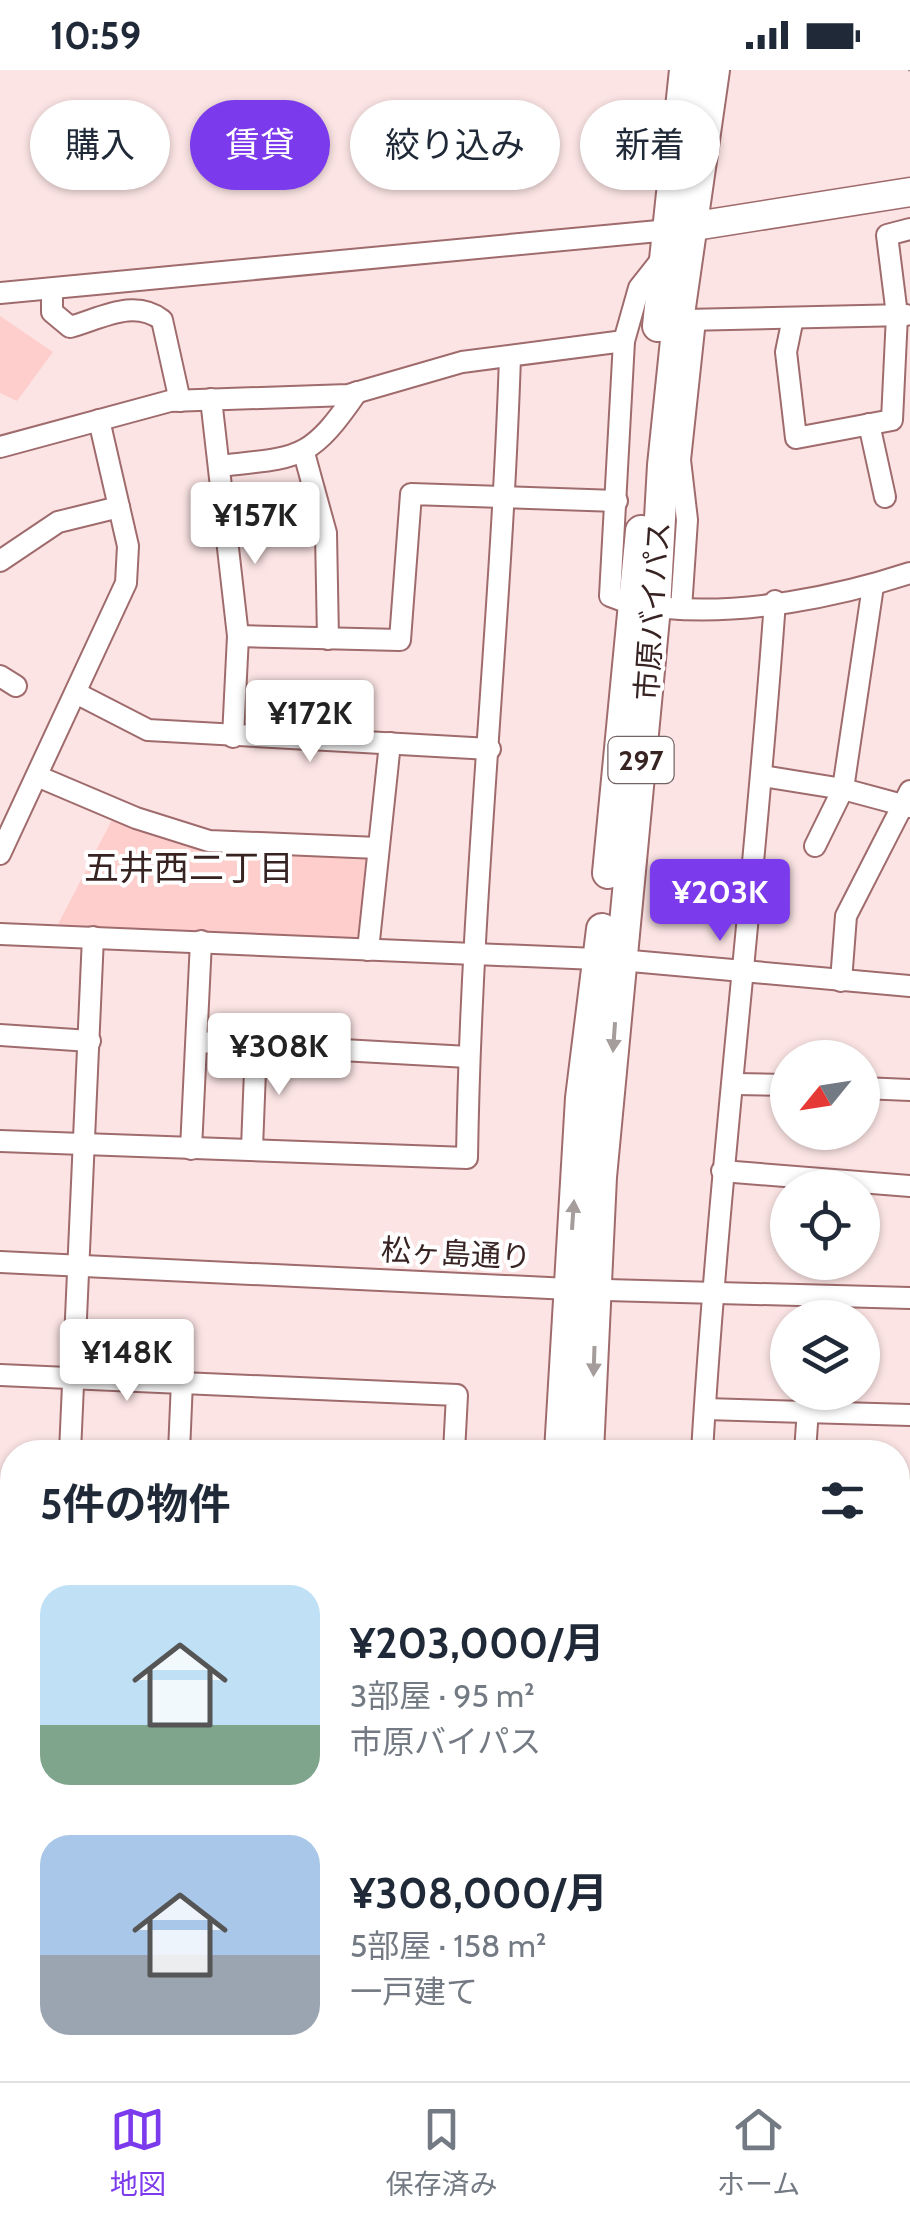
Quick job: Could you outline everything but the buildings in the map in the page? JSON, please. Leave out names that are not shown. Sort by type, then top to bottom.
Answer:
[{"type":"highway","name":"市原バイパス","points":[[562,1440],[601,1177],[609,960],[657,607],[677,321],[676,238],[685,70]]},
{"type":"highway","name":"市原バイパス","points":[[676,238],[714,70]]},
{"type":"highway","name":"市原バイパス","points":[[583,1289],[588,1440]]},
{"type":"main road","points":[[676,238],[910,192]]},
{"type":"street","points":[[793,318],[786,352],[796,438],[892,420],[903,315],[887,235],[910,230]]},
{"type":"street","points":[[0,294],[676,238]]},
{"type":"street","points":[[676,238],[638,288],[624,341],[610,596],[657,607],[775,601],[873,586],[910,573]]},
{"type":"street","points":[[52,288],[52,312],[70,327],[122,311],[138,310],[162,320],[180,400]]},
{"type":"street","points":[[657,607],[687,520],[680,460],[677,321],[903,315]]},
{"type":"street","points":[[4,442],[180,400],[356,392],[462,362],[624,341]]},
{"type":"street","points":[[0,1141],[466,1158],[472,956],[490,749],[510,358]]},
{"type":"street","points":[[218,466],[304,453],[326,436],[356,392]]},
{"type":"street","points":[[211,400],[238,636],[232,738]]},
{"type":"street","points":[[0,854],[4,832],[37,776],[126,583],[128,546],[99,420]]},
{"type":"street","points":[[869,424],[885,496]]},
{"type":"street","points":[[304,453],[326,532],[328,638]]},
{"type":"street","points":[[238,636],[400,640],[411,494],[506,494],[617,501]]},
{"type":"street","points":[[0,561],[58,522],[119,508]]},
{"type":"street","points":[[814,846],[843,788],[873,586]]},
{"type":"street","points":[[703,1440],[722,1171],[735,1084],[775,601]]},
{"type":"street","points":[[76,692],[148,730],[232,738],[490,749]]},
{"type":"street","points":[[368,950],[390,743]]},
{"type":"street","points":[[37,776],[136,818],[208,840],[378,848]]},
{"type":"street","points":[[763,776],[907,801],[846,916],[841,981]]},
{"type":"street","points":[[0,934],[609,960],[910,986]]},
{"type":"street","points":[[71,1440],[93,937]]},
{"type":"street","points":[[191,1149],[201,941]]},
{"type":"street","points":[[0,1036],[90,1040]]},
{"type":"street","points":[[198,1042],[468,1058]]},
{"type":"street","points":[[252,1148],[256,1044]]},
{"type":"street","points":[[735,1084],[770,1085]]},
{"type":"street","points":[[880,1089],[910,1090]]},
{"type":"street","points":[[722,1171],[910,1186]]},
{"type":"street","name":"松ヶ島通り","points":[[0,1262],[583,1289],[910,1298]]},
{"type":"street","points":[[0,1375],[457,1396],[455,1440]]},
{"type":"street","points":[[180,1440],[182,1381]]},
{"type":"street","points":[[705,1408],[770,1409]]},
{"type":"street","points":[[806,1440],[808,1410]]},
{"type":"street","points":[[825,1410],[910,1415]]},
{"type":"shaded area","points":[[0,316],[53,352],[17,401],[0,393]]},
{"type":"shaded area","points":[[117,810],[172,832],[378,848],[368,950],[52,936]]},
{"type":"district","name":"五井西二丁目","points":[[189,868]]}]
